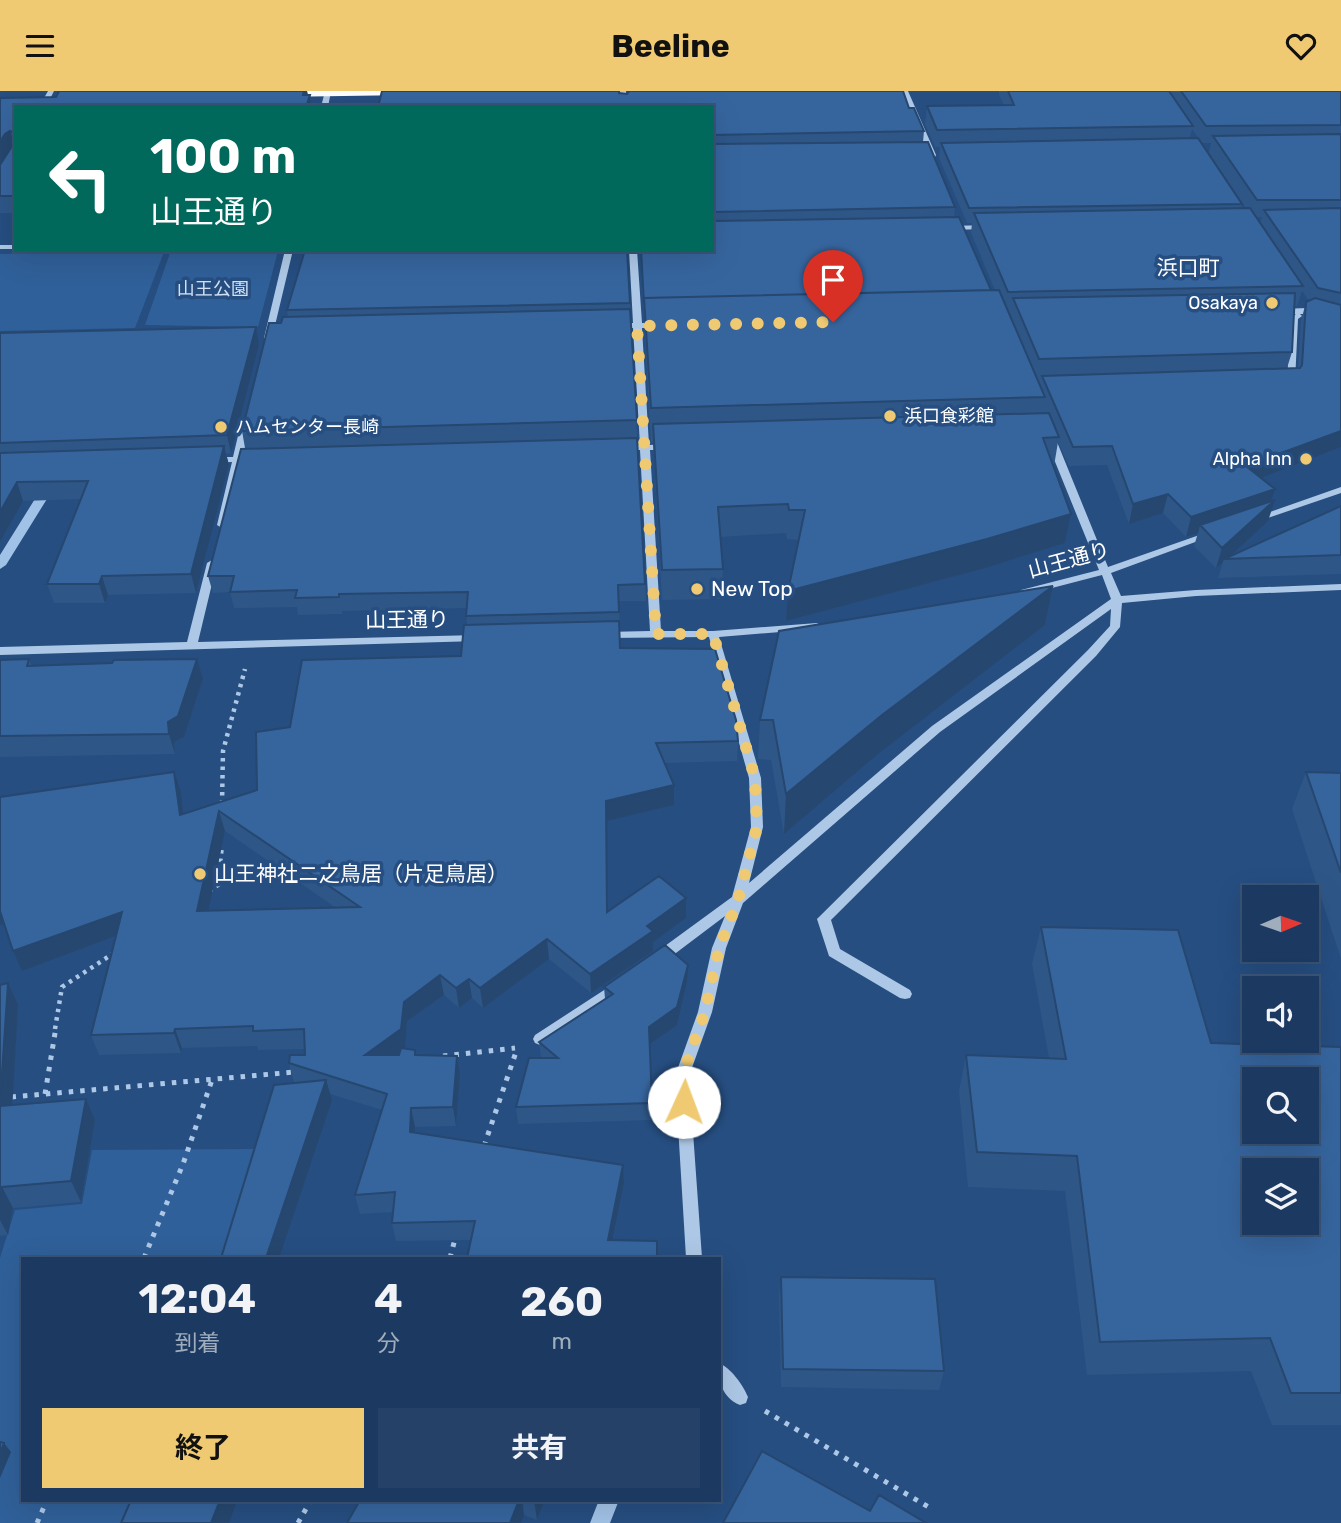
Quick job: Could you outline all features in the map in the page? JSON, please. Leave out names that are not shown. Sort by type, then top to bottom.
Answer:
[{"type":"highway","points":[[274,95],[327,97],[424,92]]},
{"type":"street","points":[[905,91],[936,165]]},
{"type":"street","points":[[917,153],[944,153]]},
{"type":"street","points":[[957,215],[967,239]]},
{"type":"street","points":[[934,229],[1003,227]]},
{"type":"street","points":[[266,347],[289,252]]},
{"type":"street","points":[[633,252],[656,634]]},
{"type":"street","points":[[1301,300],[1308,311]]},
{"type":"street","points":[[1277,382],[1291,382],[1294,318],[1308,311]]},
{"type":"street","points":[[1266,312],[1308,311],[1341,319]]},
{"type":"street","points":[[610,327],[665,325]]},
{"type":"street","points":[[255,334],[282,334]]},
{"type":"street","points":[[218,538],[250,409]]},
{"type":"street","points":[[905,994],[834,952],[824,919],[1115,627],[1118,600],[1045,424]]},
{"type":"street","points":[[1035,436],[1049,436]]},
{"type":"street","points":[[618,448],[673,446]]},
{"type":"street","points":[[196,461],[265,459]]},
{"type":"street","points":[[1250,521],[1341,490]]},
{"type":"street","name":"山王通り","points":[[1011,596],[1106,571],[1223,530]]},
{"type":"street","points":[[192,644],[215,552]]},
{"type":"street","points":[[647,966],[738,900],[936,729],[1118,600],[1196,593],[1341,587]]},
{"type":"street","points":[[587,636],[713,634],[825,625]]},
{"type":"street","points":[[694,1257],[682,1076],[705,1012],[719,948],[738,900],[757,827],[755,778],[713,634]]},
{"type":"street","name":"山王通り","points":[[0,650],[489,638]]},
{"type":"street","points":[[540,1039],[626,981]]},
{"type":"street","points":[[721,1373],[740,1397]]},
{"type":"path","points":[[222,808],[223,751],[252,643]]},
{"type":"path","points":[[206,893],[218,885],[222,841]]},
{"type":"path","points":[[45,1094],[62,988],[118,951]]},
{"type":"path","points":[[435,1057],[517,1048],[484,1148]]},
{"type":"path","points":[[0,1098],[300,1072]]},
{"type":"path","points":[[144,1257],[183,1164],[212,1080]]},
{"type":"path","points":[[450,1257],[460,1222]]},
{"type":"path","points":[[740,1397],[932,1509]]},
{"type":"path","points":[[37,1523],[46,1502]]},
{"type":"path","points":[[298,1523],[311,1502]]},
{"type":"green space","points":[[164,252],[135,328],[0,331],[0,254]]},
{"type":"green space","name":"山王公園","points":[[278,252],[258,327],[145,325],[170,253]]},
{"type":"green space","points":[[264,1149],[231,1257],[21,1257],[21,1502],[148,1502],[140,1523],[0,1523],[0,1258],[15,1210],[82,1204],[92,1150]]},
{"type":"building","points":[[59,91],[304,91],[303,95],[310,95],[307,105],[14,105],[14,133],[10,131],[5,134],[0,142],[0,98],[56,97]]},
{"type":"building","points":[[382,91],[619,91],[627,94],[629,91],[903,91],[909,108],[914,108],[924,131],[714,135],[714,105],[378,105]]},
{"type":"building","points":[[1008,91],[1169,91],[1193,126],[937,130],[927,106],[1014,105]]},
{"type":"building","points":[[1181,91],[1341,91],[1341,125],[1206,126]]},
{"type":"building","points":[[1341,134],[1341,200],[1257,200],[1213,136]]},
{"type":"building","points":[[1198,138],[1242,204],[969,208],[941,143]]},
{"type":"building","points":[[928,142],[955,207],[714,212],[714,144]]},
{"type":"building","points":[[14,143],[14,196],[0,196],[0,165]]},
{"type":"building","points":[[1250,208],[1303,286],[1008,292],[974,213]]},
{"type":"building","points":[[1341,208],[1341,293],[1318,288],[1264,210]]},
{"type":"building","points":[[959,217],[991,290],[644,298],[644,303],[641,252],[714,252],[714,221]]},
{"type":"building","points":[[304,252],[627,252],[630,303],[287,310]]},
{"type":"building","points":[[999,290],[1045,397],[651,408],[644,298]]},
{"type":"building","points":[[1295,293],[1292,352],[1039,359],[1013,298]]},
{"type":"building","points":[[1315,298],[1341,305],[1341,431],[1246,466],[1275,489],[1191,517],[1168,494],[1133,504],[1112,446],[1073,447],[1042,376],[1300,368],[1306,302]]},
{"type":"building","points":[[630,309],[637,420],[242,431],[269,323],[281,323],[283,317]]},
{"type":"building","points":[[256,327],[227,435],[0,443],[0,333]]},
{"type":"building","points":[[1049,413],[1059,437],[1043,438],[1071,514],[788,591],[805,510],[789,510],[788,504],[718,507],[723,569],[662,570],[653,424]]},
{"type":"building","points":[[637,438],[645,584],[618,585],[619,612],[466,616],[468,592],[339,594],[339,597],[295,598],[297,590],[230,592],[234,576],[208,576],[241,449]]},
{"type":"building","points":[[224,446],[191,574],[102,576],[99,584],[47,584],[88,481],[17,482],[0,512],[0,453]]},
{"type":"building","points":[[1275,500],[1222,548],[1200,525]]},
{"type":"building","points":[[1341,506],[1341,555],[1224,559]]},
{"type":"building","points":[[1053,586],[882,715],[786,794],[773,720],[760,720],[779,631]]},
{"type":"building","points":[[619,621],[620,648],[715,649],[736,720],[738,741],[656,743],[674,785],[606,801],[607,912],[659,876],[686,898],[647,926],[653,931],[590,974],[547,939],[480,988],[469,979],[456,988],[440,975],[404,1002],[401,1029],[365,1055],[399,1055],[401,1048],[415,1050],[415,1055],[457,1056],[453,1107],[411,1108],[410,1132],[623,1165],[608,1240],[657,1241],[657,1257],[467,1257],[475,1221],[392,1223],[395,1192],[355,1195],[387,1094],[289,1063],[290,1055],[305,1055],[304,1029],[253,1031],[253,1026],[175,1029],[174,1033],[91,1035],[122,912],[13,951],[0,911],[0,797],[174,772],[180,815],[257,790],[256,732],[290,727],[302,660],[461,656],[464,625]],"holes":[[[219,811],[360,907],[197,911]]]},
{"type":"building","points":[[29,659],[27,666],[112,663],[114,660],[197,659],[178,716],[168,722],[169,734],[0,736],[0,660]]},
{"type":"building","points":[[1306,772],[1341,773],[1341,873]]},
{"type":"building","points":[[1041,927],[1178,930],[1211,1043],[1242,1044],[1242,1053],[1319,1053],[1319,1046],[1341,1047],[1341,1393],[1291,1393],[1270,1338],[1100,1342],[1077,1156],[977,1152],[966,1055],[1066,1059]]},
{"type":"building","points":[[665,945],[688,965],[677,1007],[649,1027],[652,1103],[516,1107],[529,1058],[558,1058],[539,1042],[613,994],[604,987]]},
{"type":"building","points":[[8,983],[0,1103],[0,985]]},
{"type":"building","points":[[326,1080],[266,1257],[221,1257],[274,1085]]},
{"type":"building","points":[[86,1099],[71,1181],[2,1187],[0,1198],[0,1106]]},
{"type":"building","points":[[781,1277],[935,1279],[944,1371],[783,1369]]},
{"type":"building","points":[[762,1451],[870,1511],[879,1495],[926,1523],[723,1523]]},
{"type":"building","points":[[130,1502],[219,1502],[211,1523],[121,1523]]},
{"type":"building","points":[[359,1502],[518,1502],[510,1523],[347,1523]]},
{"type":"waterway","points":[[0,565],[49,486]]},
{"type":"waterway","points":[[600,1523],[608,1502]]},
{"type":"place","name":"Osakaya","points":[[1272,303]]},
{"type":"place","name":"浜口食彩館","points":[[890,416]]},
{"type":"place","name":"ハムセンター長崎","points":[[221,427]]},
{"type":"place","name":"Alpha Inn","points":[[1306,459]]},
{"type":"place","name":"New Top","points":[[697,589]]},
{"type":"place","name":"山王神社ニ之鳥居（片足鳥居）","points":[[200,874]]},
{"type":"district","name":"浜口町","points":[[1188,268]]},
{"type":"route","points":[[684,1102],[682,1076],[705,1012],[719,948],[738,900],[757,827],[755,778],[713,634],[656,634],[637,326],[833,322]]}]
